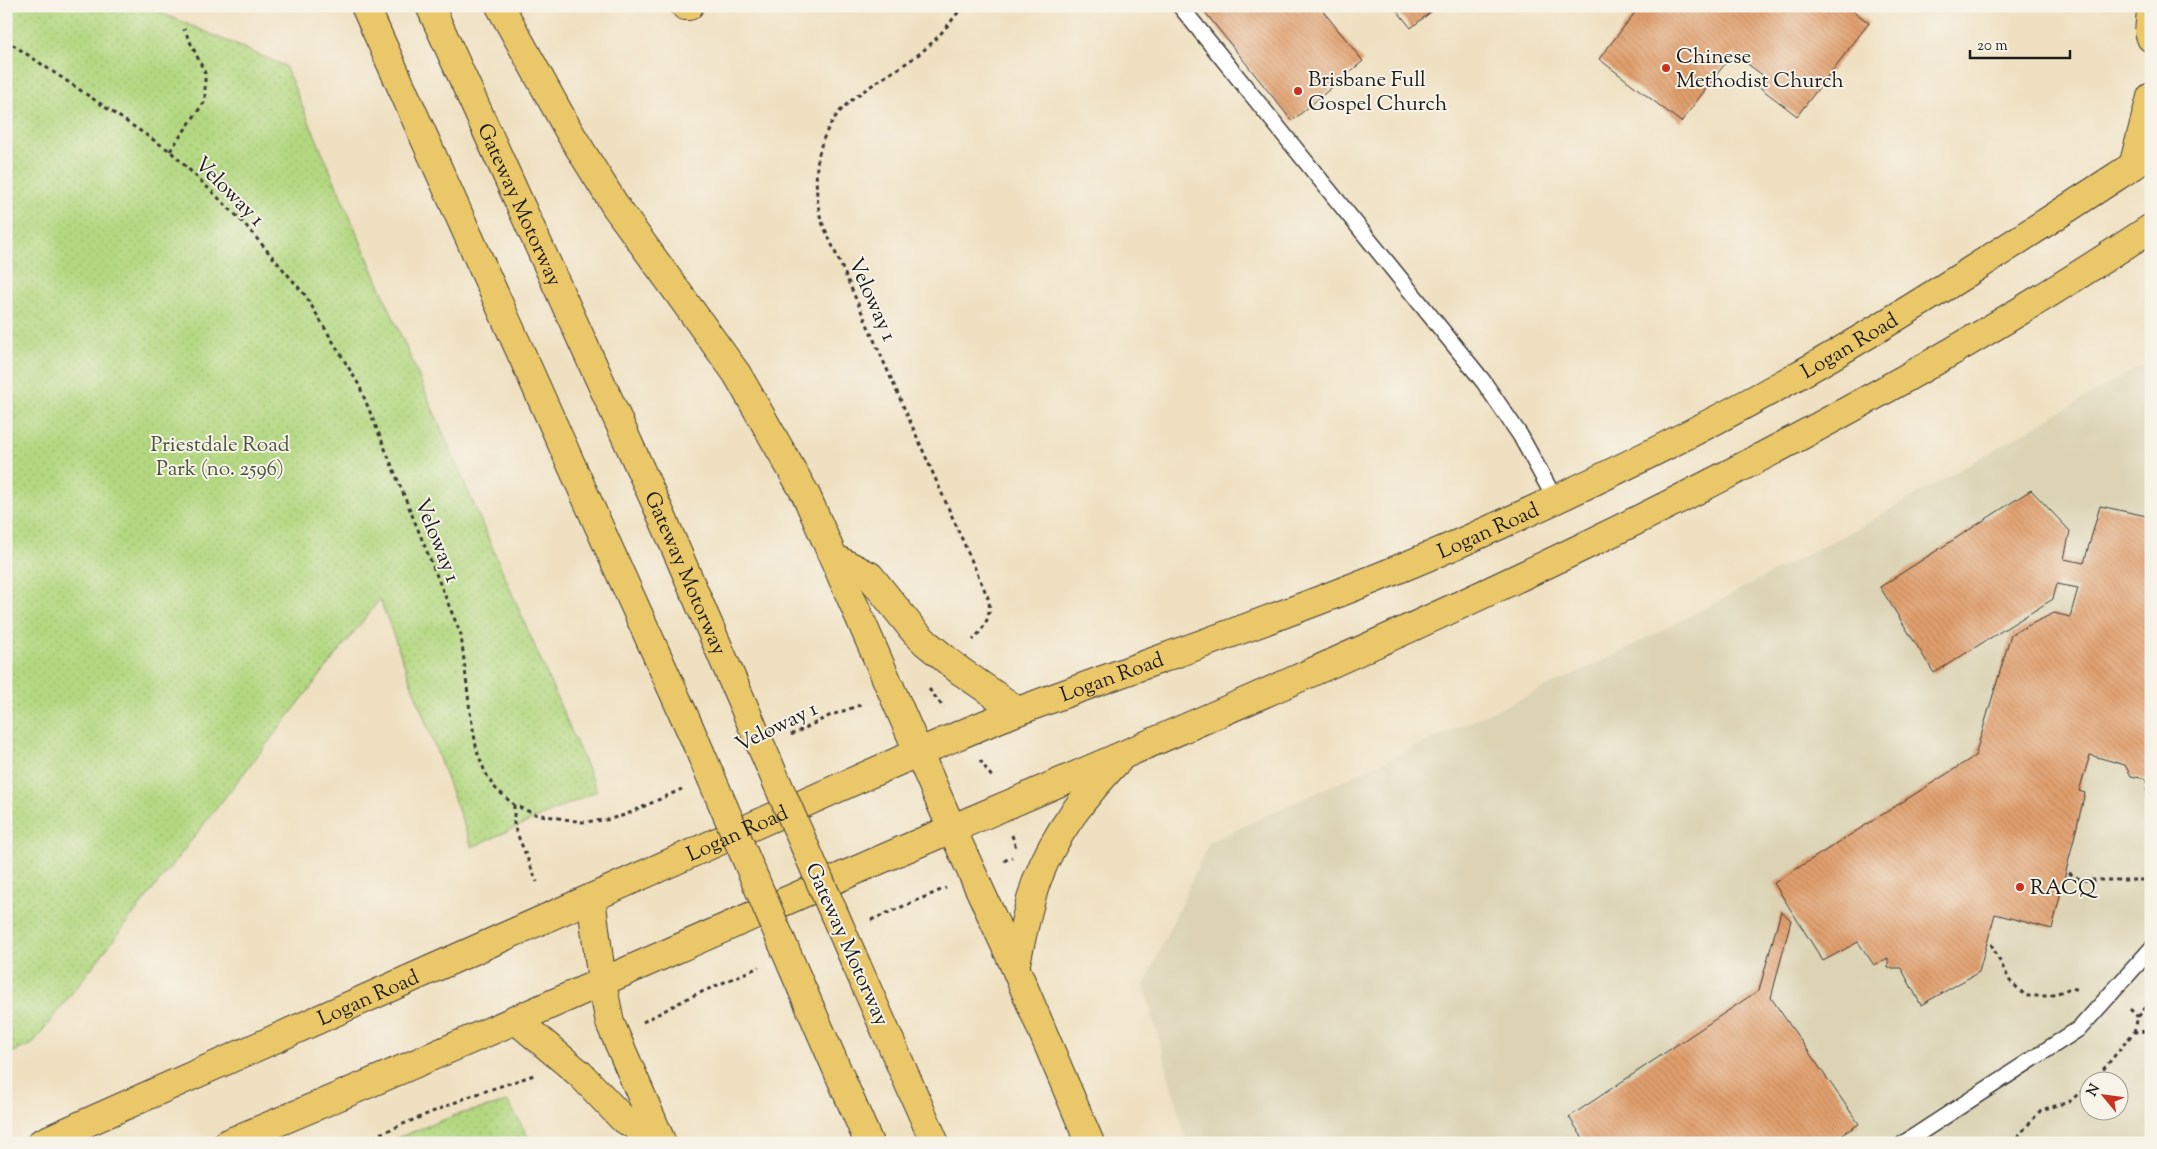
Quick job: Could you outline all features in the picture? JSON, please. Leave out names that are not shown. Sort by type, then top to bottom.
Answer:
[{"type":"main road","points":[[365,6],[695,740],[869,1143]]},
{"type":"main road","name":"Gateway Motorway","points":[[430,6],[455,65],[662,517],[935,1143]]},
{"type":"main road","points":[[500,6],[570,133],[616,208],[738,374],[806,495],[836,559],[952,829],[1015,967],[1090,1143]]},
{"type":"main road","points":[[2151,10],[2149,32],[2151,38]]},
{"type":"main road","points":[[2142,160],[2151,97]]},
{"type":"main road","name":"Logan Road","points":[[41,1143],[918,752],[1018,711],[1380,576],[1490,530],[1677,440],[1830,357],[2142,160]]},
{"type":"main road","points":[[228,1143],[419,1063],[515,1019],[1121,757],[1427,621],[1642,520],[1755,461],[1944,356],[2151,228]]},
{"type":"main road","points":[[836,559],[870,576],[914,631],[926,643],[959,670],[1018,711]]},
{"type":"main road","points":[[1015,967],[1036,882],[1055,841],[1083,798],[1121,757]]},
{"type":"main road","points":[[590,898],[610,1023],[661,1142]]},
{"type":"main road","points":[[515,1019],[580,1074],[622,1118],[661,1142]]},
{"type":"lane","points":[[1180,6],[1483,381],[1520,435],[1555,499]]},
{"type":"lane","points":[[1904,1143],[2080,1028],[2151,948]]},
{"type":"path","name":"Veloway 1","points":[[963,6],[920,53],[853,99],[835,115],[825,132],[819,151],[816,173],[817,200],[821,220],[989,600],[990,611],[987,621],[971,642]]},
{"type":"path","points":[[170,151],[205,101],[204,72],[184,29]]},
{"type":"path","name":"Veloway 1","points":[[6,40],[170,151],[241,220],[306,295],[359,385],[461,635],[470,712],[478,751],[485,772],[493,786],[514,805],[535,814],[582,822],[606,820],[645,807],[689,786]]},
{"type":"path","name":"Veloway 1","points":[[785,738],[829,716],[870,702]]},
{"type":"path","points":[[979,757],[997,784]]},
{"type":"path","points":[[2147,779],[2148,811],[2151,819]]},
{"type":"path","points":[[514,805],[514,826],[537,882]]},
{"type":"path","points":[[2069,873],[2081,880],[2151,880]]},
{"type":"path","points":[[1991,944],[2010,981],[2026,996],[2050,996],[2071,988],[2090,992]]},
{"type":"path","points":[[2101,1072],[2134,1032],[2138,1017],[2151,1001]]},
{"type":"path","points":[[2134,1032],[2147,1031],[2151,1033]]},
{"type":"path","points":[[358,1143],[468,1097],[536,1074]]},
{"type":"path","points":[[2012,1143],[2041,1110],[2069,1102],[2080,1093]]},
{"type":"shaded area","name":"RACQ","points":[[2151,360],[2151,1143],[1187,1143],[1144,985],[1209,842],[1609,658],[1860,527]]},
{"type":"green space","name":"Priestdale Road Park (no. 2596)","points":[[6,6],[145,6],[285,66],[597,791],[472,847],[380,599],[32,1044],[6,1055]]},
{"type":"green space","points":[[508,1102],[532,1143],[384,1143],[456,1115]]},
{"type":"building","name":"Brisbane Full Gospel Church","points":[[1211,6],[1319,6],[1363,61],[1292,121],[1204,11]]},
{"type":"building","name":"Brisbane Full Gospel Church","points":[[1393,6],[1438,6],[1411,28]]},
{"type":"building","name":"Chinese Methodist Church","points":[[1640,6],[1847,6],[1869,23],[1797,116],[1758,86],[1765,77],[1733,53],[1681,122],[1599,59]]},
{"type":"building","points":[[2031,490],[2070,531],[2064,559],[2084,563],[2100,506],[2151,517],[2151,780],[2131,776],[2125,765],[2090,755],[2079,791],[2085,793],[2052,929],[1995,914],[1979,972],[1921,1005],[1901,968],[1888,968],[1888,958],[1874,965],[1858,942],[1823,961],[1774,883],[1975,756],[2011,634],[2054,613],[2070,617],[2078,588],[2057,584],[2053,599],[1934,673],[1880,587]]},
{"type":"building","points":[[1781,911],[1791,920],[1771,998],[1859,1124],[1828,1143],[1586,1143],[1569,1117],[1759,990]]},
{"type":"place","name":"Chinese Methodist Church","points":[[1666,68]]},
{"type":"place","name":"Brisbane Full Gospel Church","points":[[1298,91]]},
{"type":"place","name":"RACQ","points":[[2020,887]]}]
